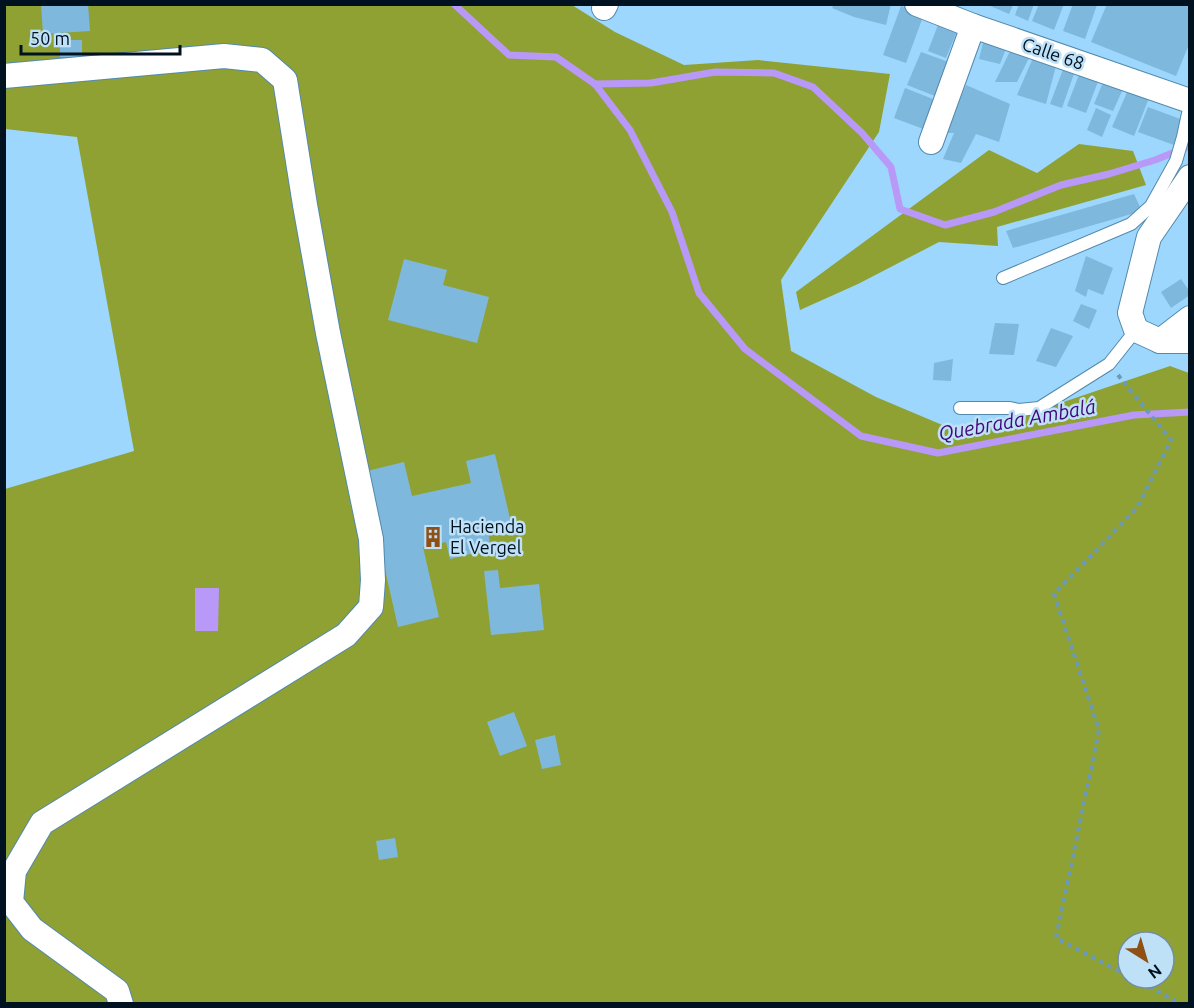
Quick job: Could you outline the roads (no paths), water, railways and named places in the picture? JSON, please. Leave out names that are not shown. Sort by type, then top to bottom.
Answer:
[{"type":"street","name":"Calle 68","points":[[928,6],[973,26],[1190,103]]},
{"type":"street","points":[[931,142],[973,26]]},
{"type":"street","points":[[4,76],[224,56],[261,60],[285,80],[328,333],[371,539],[373,579],[371,608],[346,635],[42,823],[14,872],[11,902],[32,929],[117,991],[121,1004]]},
{"type":"street","points":[[1183,169],[1149,237],[1132,322],[1160,341],[1190,342]]},
{"type":"street","points":[[1160,341],[1190,318]]},
{"type":"lane","points":[[1003,278],[1131,224],[1151,206],[1183,169],[1183,137],[1190,103]]},
{"type":"lane","points":[[960,408],[1019,410],[1039,408],[1109,364],[1132,322]]},
{"type":"waterway","name":"Quebrada Ambalá","points":[[454,4],[509,55],[556,57],[595,84],[630,130],[672,212],[699,293],[745,349],[861,436],[938,453],[1134,415],[1190,412]]},
{"type":"waterway","points":[[595,84],[651,83],[715,72],[774,73],[813,87],[862,133],[891,167],[900,209],[945,225],[994,212],[1061,185],[1109,174],[1190,146]]},
{"type":"place","name":"Hacienda El Vergel","points":[[433,537]]}]
